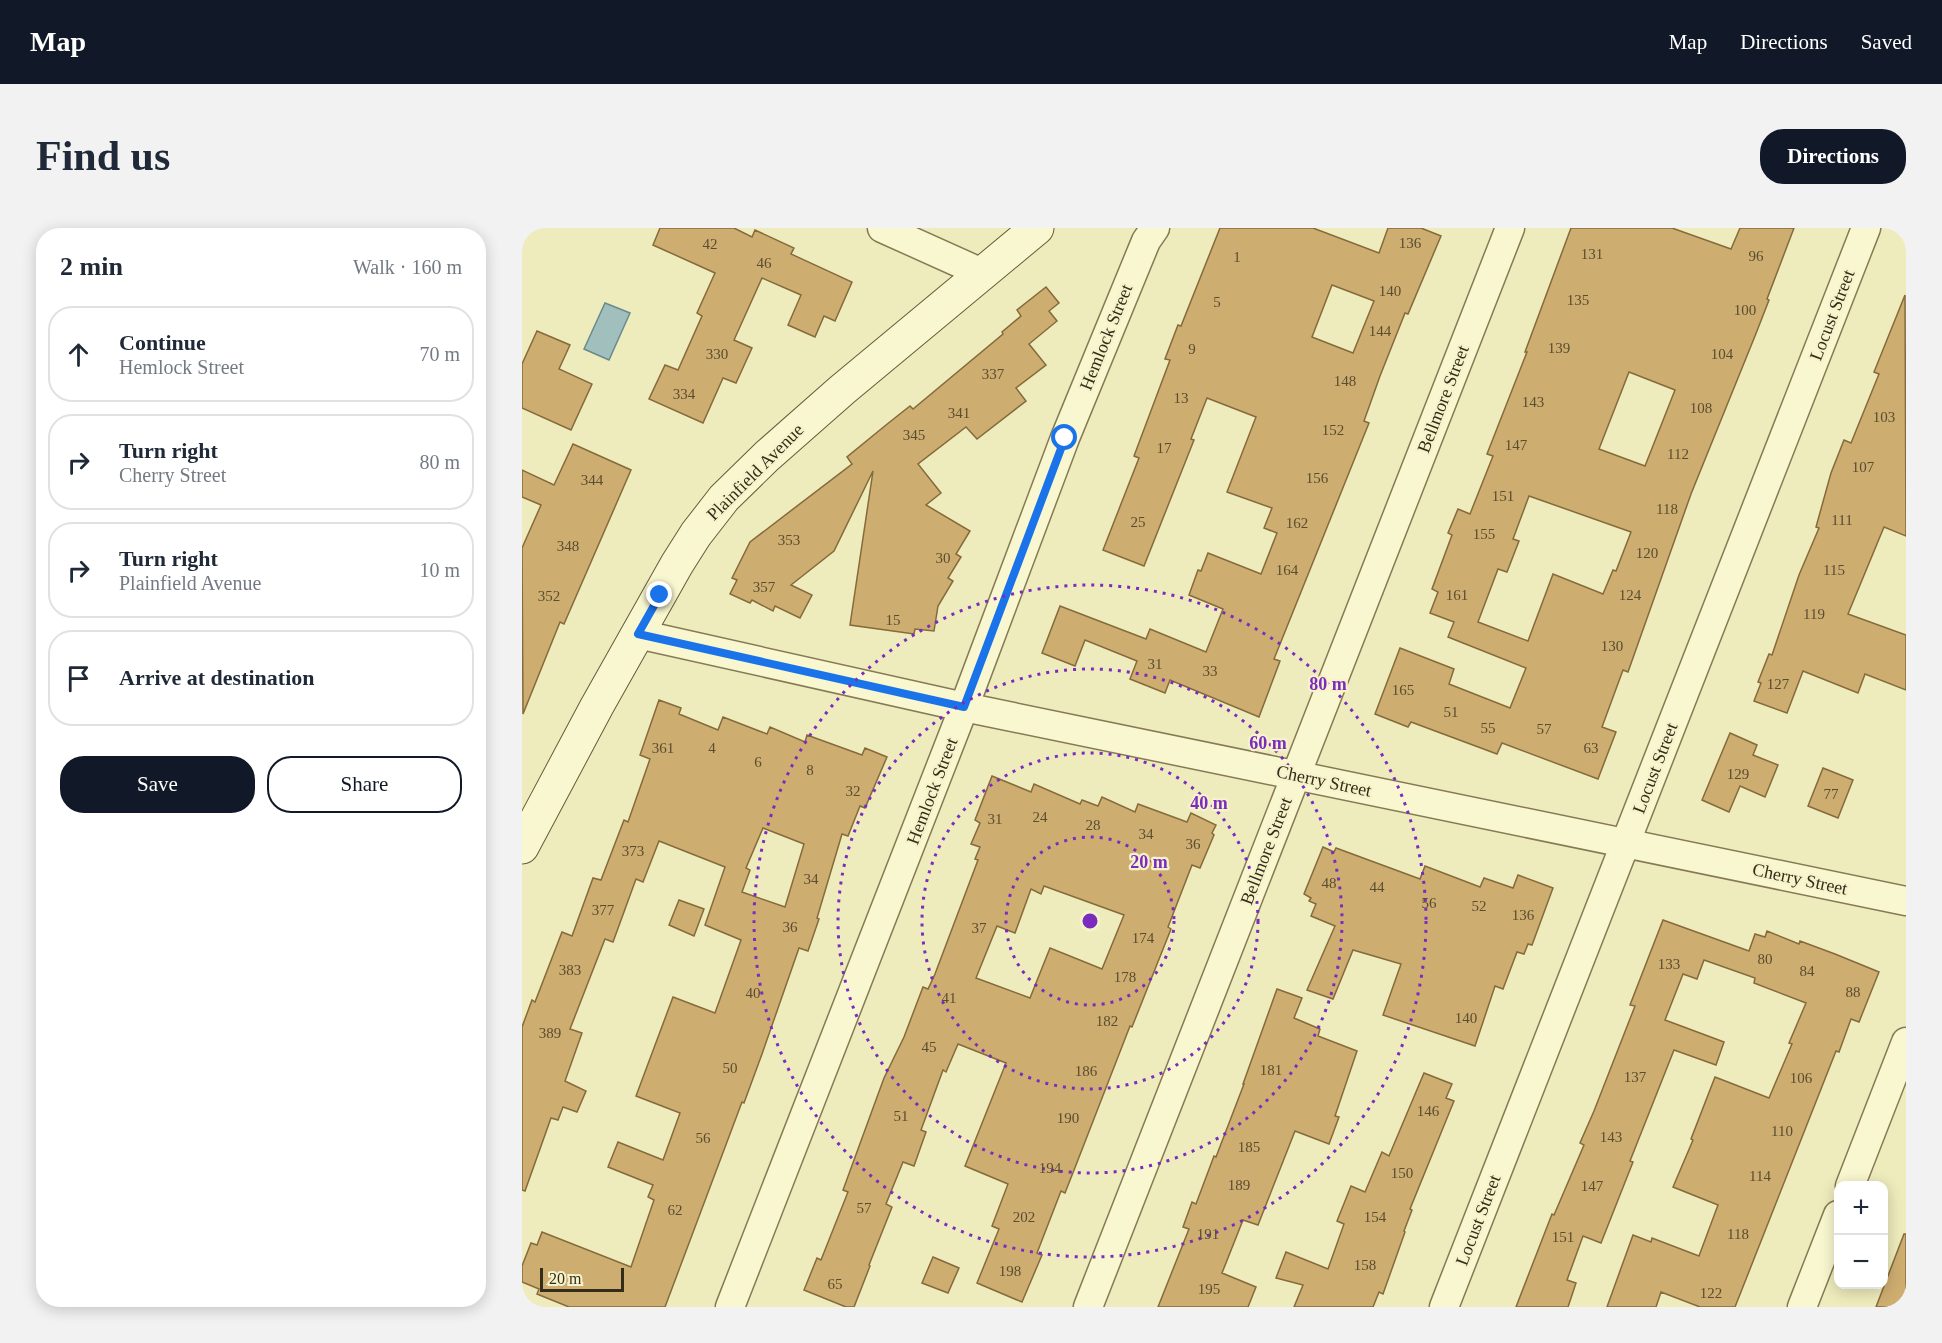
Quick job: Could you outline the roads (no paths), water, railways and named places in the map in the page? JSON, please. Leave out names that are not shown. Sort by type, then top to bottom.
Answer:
[{"type":"main road","name":"Plainfield Avenue","points":[[522,847],[576,744],[638,634],[696,534],[724,498],[767,456],[833,398],[1037,228]]},
{"type":"street","points":[[882,228],[982,273]]},
{"type":"street","name":"Bellmore Street","points":[[1088,1307],[1510,228]]},
{"type":"street","name":"Locust Street","points":[[1444,1307],[1866,228]]},
{"type":"street","name":"Hemlock Street","points":[[730,1307],[964,707],[1065,438],[1149,232]]},
{"type":"street","name":"Cherry Street","points":[[638,634],[964,707],[1906,901]]},
{"type":"street","points":[[1852,1181],[1906,1042]]},
{"type":"street","points":[[1802,1307],[1834,1227]]},
{"type":"water","points":[[605,303],[630,313],[609,360],[584,349]]}]
